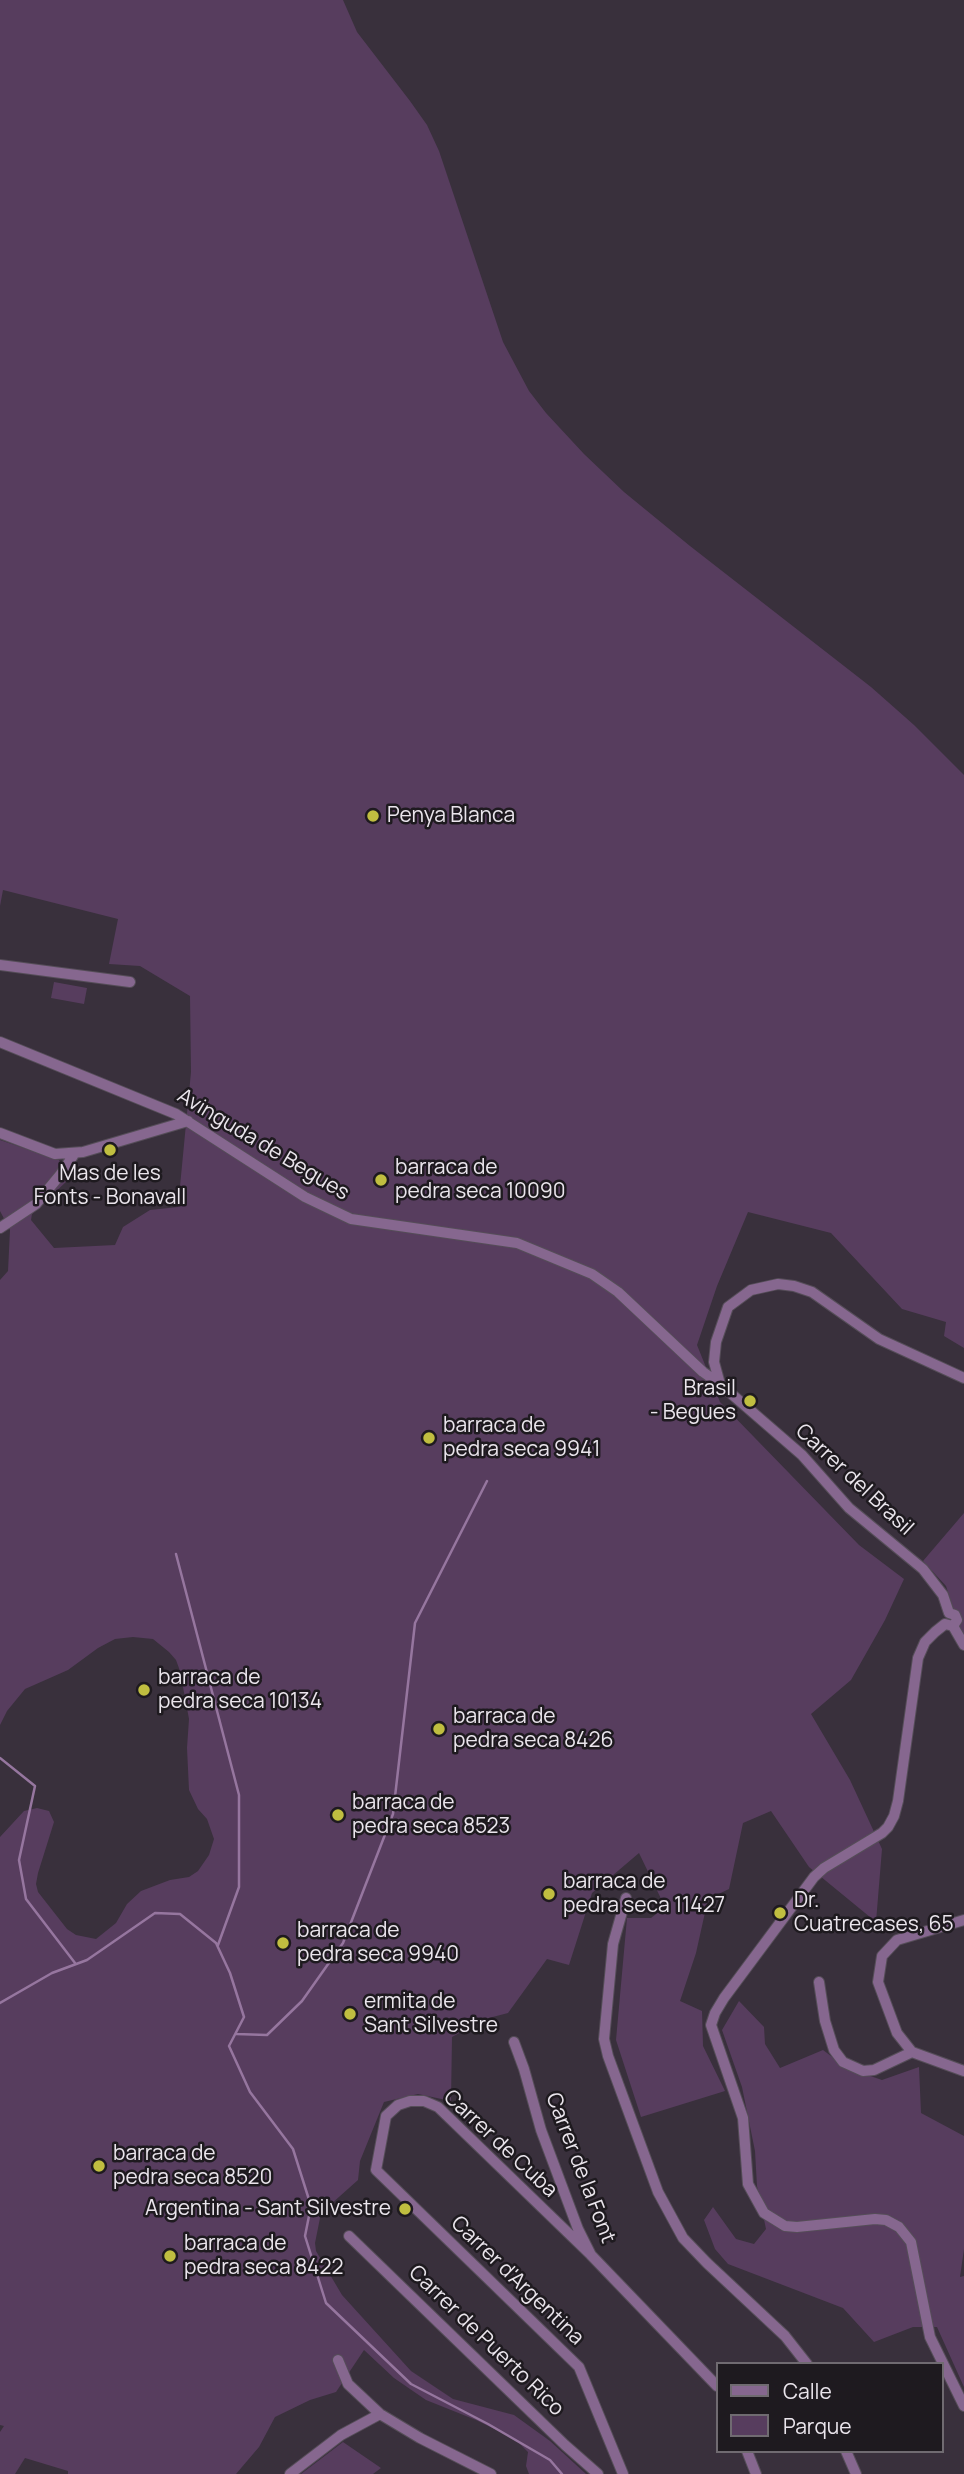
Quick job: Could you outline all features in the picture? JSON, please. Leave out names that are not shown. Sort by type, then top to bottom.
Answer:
[{"type":"street","points":[[0,965],[130,982]]},
{"type":"street","name":"Avinguda de Begues","points":[[0,1042],[158,1105],[188,1121],[305,1197],[351,1219],[517,1243],[592,1274],[618,1292],[685,1356],[720,1384]]},
{"type":"street","points":[[0,1133],[55,1154],[75,1153],[188,1121]]},
{"type":"street","points":[[0,1228],[36,1204],[75,1153]]},
{"type":"street","points":[[720,1384],[714,1362],[716,1342],[728,1307],[751,1290],[778,1284],[812,1292],[878,1339],[964,1378]]},
{"type":"street","name":"Carrer del Brasil","points":[[720,1384],[802,1455],[849,1508],[923,1569],[943,1595],[949,1613],[956,1618],[949,1625],[964,1646]]},
{"type":"street","points":[[942,2362],[930,2337],[912,2242],[899,2227],[886,2220],[875,2219],[797,2227],[775,2221],[764,2213],[748,2184],[743,2118],[711,2025],[724,1998],[814,1877],[824,1868],[882,1833],[894,1816],[918,1658],[925,1642],[949,1625]]},
{"type":"street","points":[[626,1898],[613,1944],[604,2039],[658,2192],[683,2238],[716,2273],[785,2336],[805,2362]]},
{"type":"street","points":[[964,1920],[897,1940],[883,1956],[878,1982],[897,2033],[912,2052],[964,2071]]},
{"type":"street","points":[[819,1982],[834,2050],[844,2062],[863,2071],[874,2070],[912,2052]]},
{"type":"street","name":"Carrer de la Font","points":[[514,2042],[541,2130],[578,2229],[591,2255],[716,2385]]},
{"type":"street","name":"Carrer de Cuba","points":[[376,2170],[382,2132],[390,2111],[410,2101],[432,2103],[591,2255]]},
{"type":"street","name":"Carrer d'Argentina","points":[[376,2170],[579,2367],[623,2474]]},
{"type":"street","name":"Carrer de Puerto Rico","points":[[348,2236],[598,2474]]},
{"type":"street","points":[[338,2360],[348,2384],[380,2414],[491,2474]]},
{"type":"street","points":[[943,2363],[964,2406]]},
{"type":"street","points":[[290,2474],[341,2435],[380,2414]]},
{"type":"street","points":[[748,2453],[757,2474]]},
{"type":"street","points":[[847,2453],[856,2474]]},
{"type":"green space","points":[[0,0],[343,0],[357,32],[427,125],[439,151],[503,342],[529,391],[546,413],[624,492],[871,687],[964,775],[964,1348],[944,1336],[946,1322],[902,1309],[831,1233],[748,1212],[717,1286],[697,1345],[720,1402],[859,1545],[904,1579],[885,1620],[851,1680],[811,1714],[850,1780],[882,1849],[876,1922],[809,1867],[771,1811],[743,1823],[729,1889],[708,1899],[696,1953],[680,2001],[702,2011],[703,2046],[725,2091],[641,2117],[616,2040],[627,1918],[651,1918],[665,1907],[639,1853],[592,1893],[569,1965],[547,1959],[508,2013],[485,2019],[452,2037],[451,2101],[418,2094],[384,2102],[360,2161],[358,2180],[321,2213],[316,2251],[342,2295],[411,2371],[453,2399],[514,2415],[550,2441],[586,2474],[529,2474],[526,2466],[528,2452],[515,2439],[426,2400],[394,2378],[364,2350],[336,2392],[310,2400],[275,2417],[259,2447],[236,2474],[68,2474],[68,2471],[25,2458],[15,2474],[0,2474],[0,2432],[4,2426],[0,2425],[0,1837],[24,1811],[37,1808],[49,1811],[54,1822],[38,1873],[38,1892],[67,1929],[76,1935],[96,1939],[116,1923],[127,1904],[141,1891],[170,1880],[189,1877],[198,1871],[209,1855],[214,1839],[207,1819],[198,1809],[189,1790],[189,1719],[180,1671],[176,1660],[153,1639],[115,1639],[68,1670],[25,1689],[7,1711],[0,1725],[0,1280],[8,1271],[10,1230],[0,1211],[0,1140],[59,1160],[68,1180],[32,1214],[31,1220],[54,1248],[115,1245],[123,1227],[150,1210],[178,1207],[191,1072],[190,996],[140,966],[109,964],[118,919],[3,890],[0,906]]},
{"type":"green space","points":[[54,982],[87,988],[84,1004],[51,998]]},
{"type":"green space","points":[[964,1513],[964,1641],[946,1586],[923,1561]]},
{"type":"green space","points":[[739,2001],[764,2027],[765,2044],[780,2068],[823,2050],[847,2068],[882,2080],[919,2067],[921,2113],[964,2136],[964,2249],[960,2277],[964,2276],[964,2387],[937,2327],[913,2327],[874,2342],[843,2308],[728,2264],[715,2249],[704,2220],[713,2207],[736,2239],[754,2244],[766,2229],[757,2186],[755,2151],[742,2087],[722,2030]]},
{"type":"green space","points":[[343,2442],[381,2468],[373,2474],[301,2474]]},
{"type":"waterway","points":[[236,2034],[267,2035],[302,2001],[343,1943],[393,1814],[415,1623],[487,1481]]},
{"type":"waterway","points":[[176,1554],[239,1795],[239,1887],[218,1945]]},
{"type":"waterway","points":[[0,1758],[35,1786],[19,1860],[26,1899],[75,1963]]},
{"type":"waterway","points":[[0,2003],[52,1973],[87,1960],[155,1913],[180,1914],[216,1943],[230,1973],[244,2017],[229,2046],[250,2092],[293,2149],[311,2206],[305,2236],[326,2303],[411,2384],[550,2460],[562,2474]]},
{"type":"place","name":"Penya Blanca","points":[[373,816]]},
{"type":"place","name":"Mas de les Fonts - Bonavall","points":[[110,1150]]},
{"type":"place","name":"barraca de pedra seca 10090","points":[[381,1180]]},
{"type":"place","name":"Brasil - Begues","points":[[750,1401]]},
{"type":"place","name":"barraca de pedra seca 9941","points":[[429,1438]]},
{"type":"place","name":"barraca de pedra seca 10134","points":[[144,1690]]},
{"type":"place","name":"barraca de pedra seca 8426","points":[[439,1729]]},
{"type":"place","name":"barraca de pedra seca 8523","points":[[338,1815]]},
{"type":"place","name":"barraca de pedra seca 11427","points":[[549,1894]]},
{"type":"place","name":"Dr. Cuatrecases, 65","points":[[780,1913]]},
{"type":"place","name":"barraca de pedra seca 9940","points":[[283,1943]]},
{"type":"place","name":"ermita de Sant Silvestre","points":[[350,2014]]},
{"type":"place","name":"barraca de pedra seca 8520","points":[[99,2166]]},
{"type":"place","name":"Argentina - Sant Silvestre","points":[[405,2209]]},
{"type":"place","name":"barraca de pedra seca 8422","points":[[170,2256]]}]
